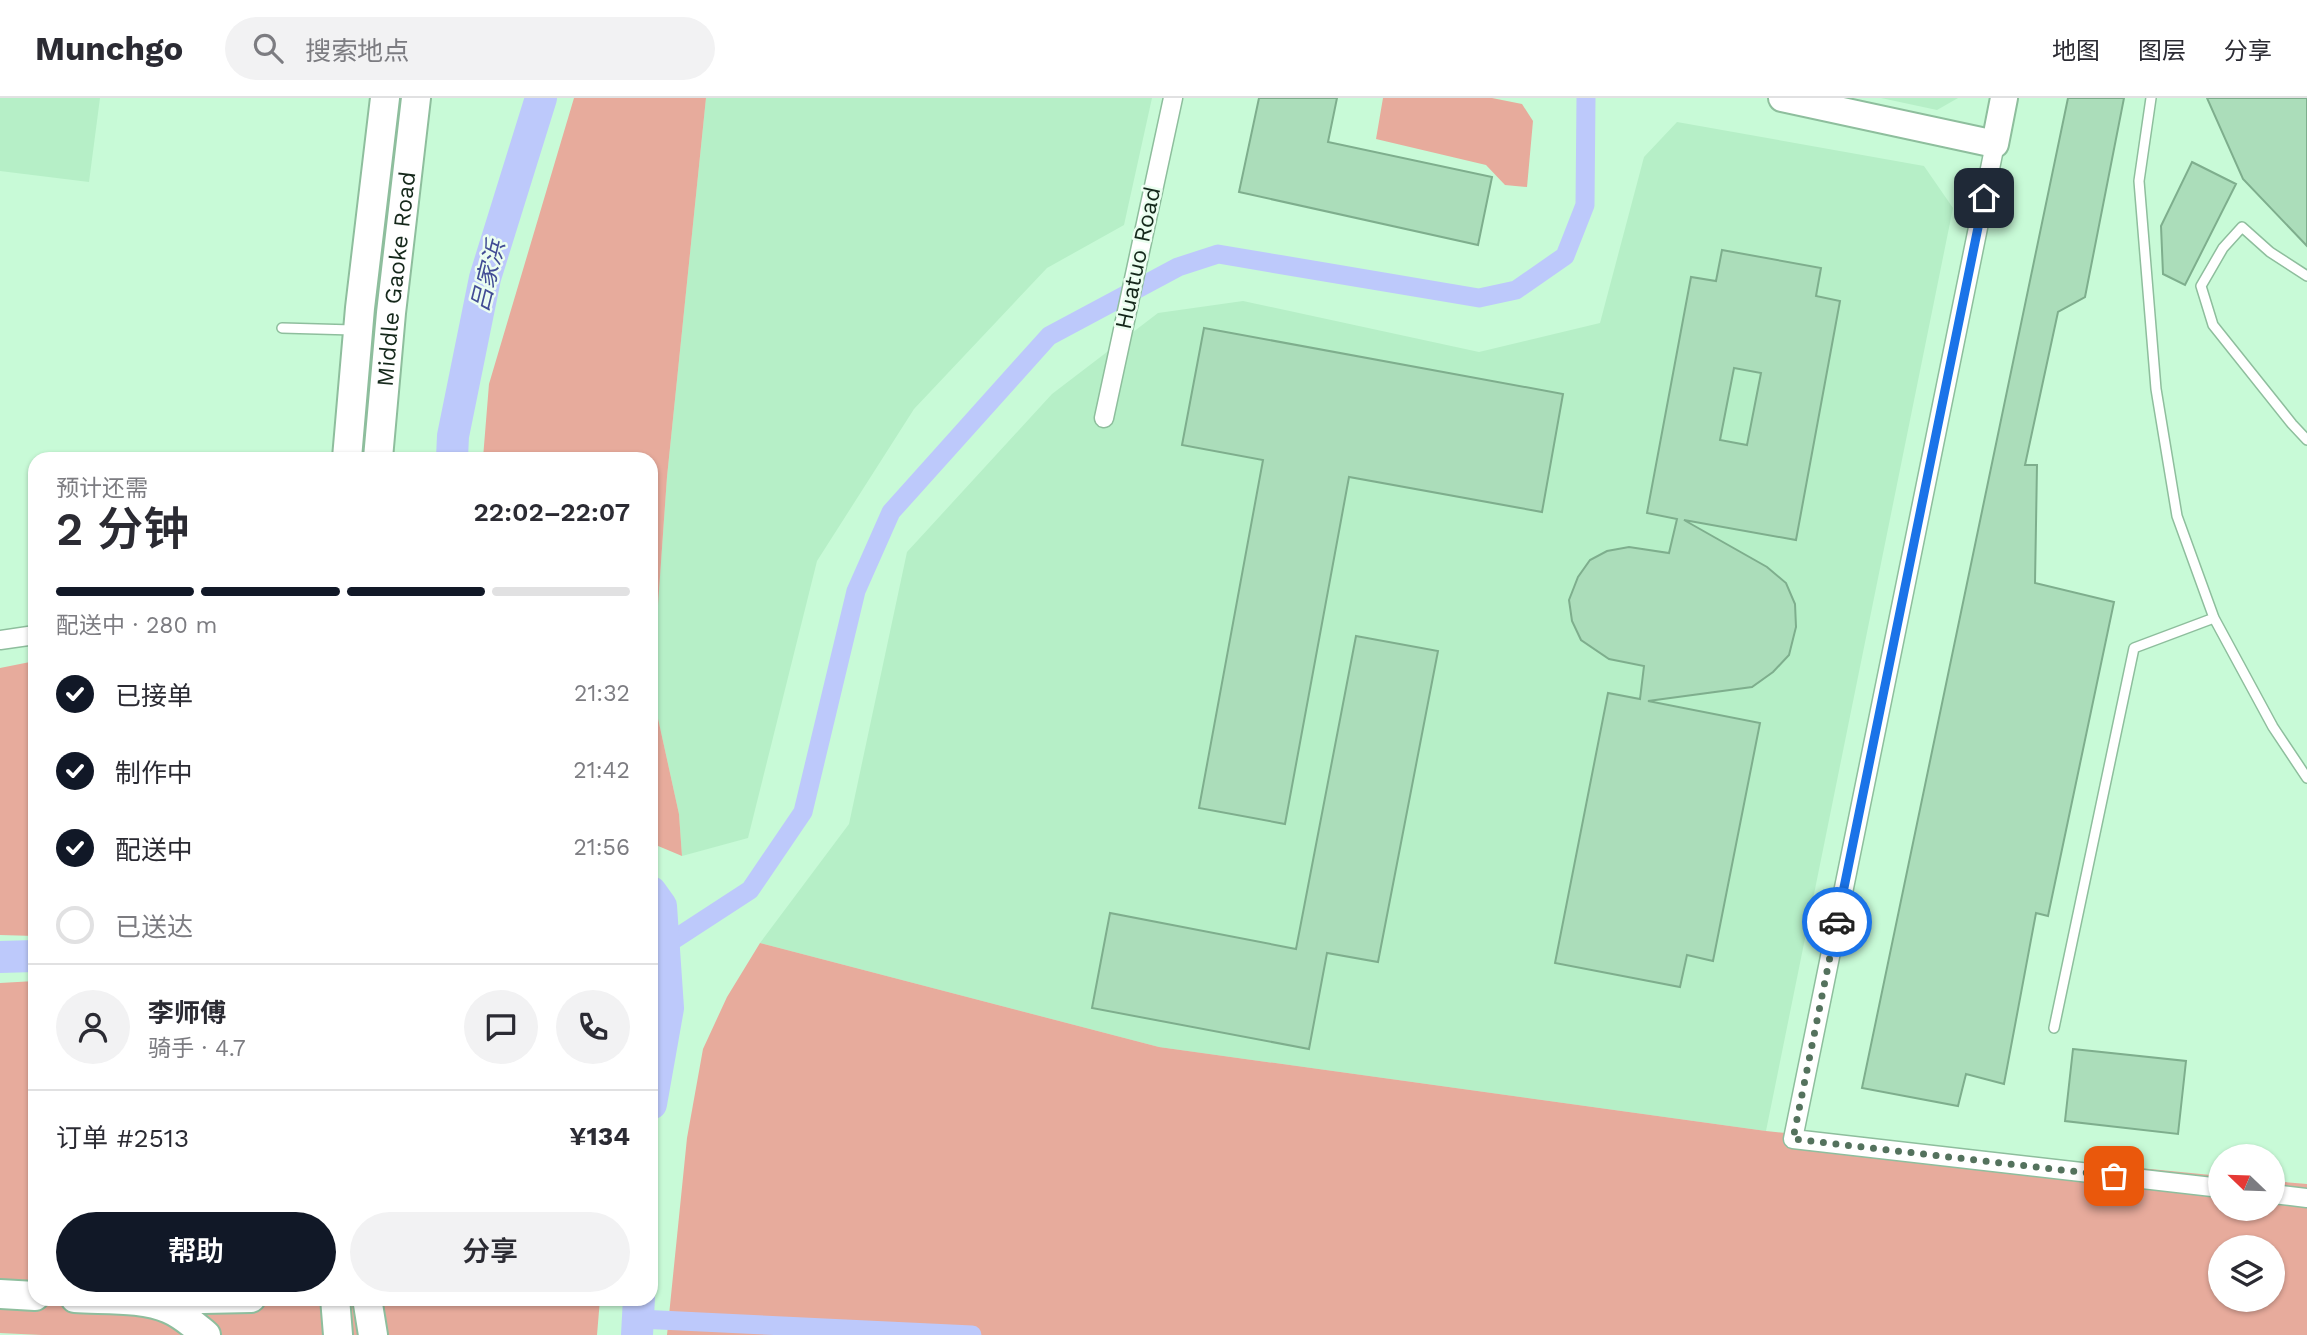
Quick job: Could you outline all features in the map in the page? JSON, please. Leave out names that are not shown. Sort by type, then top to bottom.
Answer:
[{"type":"main road","name":"Middle Gaoke Road","points":[[348,452],[358,330],[385,98]]},
{"type":"main road","name":"Middle Gaoke Road","points":[[379,452],[391,313],[416,98]]},
{"type":"main road","points":[[0,1294],[28,1296]]},
{"type":"main road","points":[[159,1306],[167,1307],[186,1318],[206,1335]]},
{"type":"main road","points":[[336,1306],[338,1335]]},
{"type":"main road","points":[[368,1306],[373,1335]]},
{"type":"street","name":"Huatuo Road","points":[[1104,418],[1173,98]]},
{"type":"street","points":[[1782,98],[1995,144]]},
{"type":"street","points":[[2004,98],[1793,1139],[2208,1187]]},
{"type":"street","points":[[0,640],[28,636]]},
{"type":"street","points":[[2286,1196],[2307,1198]]},
{"type":"lane","points":[[2151,98],[2139,181],[2156,389],[2177,516],[2214,618],[2273,727],[2307,778]]},
{"type":"lane","points":[[2307,276],[2270,252],[2242,227],[2223,248],[2202,286],[2213,325],[2307,440]]},
{"type":"lane","points":[[282,328],[358,330]]},
{"type":"lane","points":[[2054,1028],[2134,648],[2214,618]]},
{"type":"shaded area","points":[[0,98],[100,98],[89,182],[0,171]]},
{"type":"shaded area","points":[[574,98],[706,98],[667,477],[658,605],[658,452],[483,452],[489,384]]},
{"type":"shaded area","points":[[706,98],[1152,98],[1124,225],[1047,268],[914,409],[817,561],[748,838],[682,856],[679,814],[658,718],[658,605],[667,477]]},
{"type":"shaded area","points":[[1383,98],[1492,98],[1522,104],[1533,121],[1527,187],[1505,185],[1486,165],[1376,139]]},
{"type":"shaded area","points":[[1881,98],[1958,98],[1937,110]]},
{"type":"shaded area","points":[[1677,122],[1924,166],[1953,208],[1766,1131],[1159,1047],[760,943],[849,824],[907,552],[1052,394],[1158,313],[1243,301],[1479,352],[1600,323],[1644,157]]},
{"type":"shaded area","points":[[28,662],[28,936],[0,935],[0,668]]},
{"type":"shaded area","points":[[658,718],[679,814],[682,856],[658,846]]},
{"type":"shaded area","points":[[760,943],[1159,1047],[1766,1131],[2208,1175],[2208,1222],[2286,1222],[2286,1182],[2307,1184],[2307,1335],[667,1335],[687,1138],[703,1049],[727,997]]},
{"type":"shaded area","points":[[28,981],[28,1306],[599,1306],[597,1335],[0,1333],[0,983]]},
{"type":"building","points":[[1259,98],[1337,98],[1328,142],[1492,177],[1478,245],[1239,192]]},
{"type":"building","points":[[2068,98],[2124,98],[2085,297],[2058,312],[2025,465],[2037,465],[2035,583],[2114,602],[2048,916],[2036,913],[2004,1084],[1966,1074],[1958,1106],[1862,1088]]},
{"type":"building","points":[[2207,98],[2307,98],[2307,246],[2243,179]]},
{"type":"building","points":[[2192,162],[2236,184],[2185,285],[2163,274],[2161,226]]},
{"type":"building","points":[[1722,250],[1821,268],[1816,296],[1840,301],[1796,540],[1684,520],[1767,567],[1786,583],[1795,604],[1796,627],[1789,655],[1773,672],[1752,687],[1648,701],[1760,723],[1713,961],[1687,955],[1680,987],[1555,963],[1608,693],[1640,699],[1644,666],[1609,659],[1581,640],[1572,621],[1569,600],[1578,577],[1590,560],[1607,551],[1629,547],[1669,553],[1677,519],[1647,513],[1691,277],[1716,281]],"holes":[[[1734,368],[1761,373],[1747,445],[1720,440]]]},
{"type":"building","points":[[1204,328],[1563,394],[1542,512],[1349,477],[1285,824],[1199,808],[1263,460],[1182,445]]},
{"type":"building","points":[[1356,636],[1438,651],[1378,962],[1327,953],[1309,1049],[1092,1008],[1110,913],[1296,949]]},
{"type":"building","points":[[2073,1049],[2186,1061],[2178,1134],[2065,1121]]},
{"type":"waterway","name":"吕家浜","points":[[452,452],[453,436],[485,278],[541,98]]},
{"type":"waterway","points":[[664,946],[750,890],[803,812],[856,591],[891,512],[1049,336],[1178,267],[1218,254],[1479,298],[1516,290],[1565,256],[1585,205],[1586,98]]},
{"type":"waterway","name":"吕家浜","points":[[658,902],[661,906],[668,1008],[658,1064]]},
{"type":"waterway","points":[[0,957],[28,956]]},
{"type":"waterway","name":"吕家浜","points":[[637,1335],[639,1306]]},
{"type":"waterway","points":[[639,1319],[972,1335]]},
{"type":"way so far","points":[[1837,922],[1793,1139],[2114,1176]]},
{"type":"route","points":[[1837,922],[1984,198]]}]
